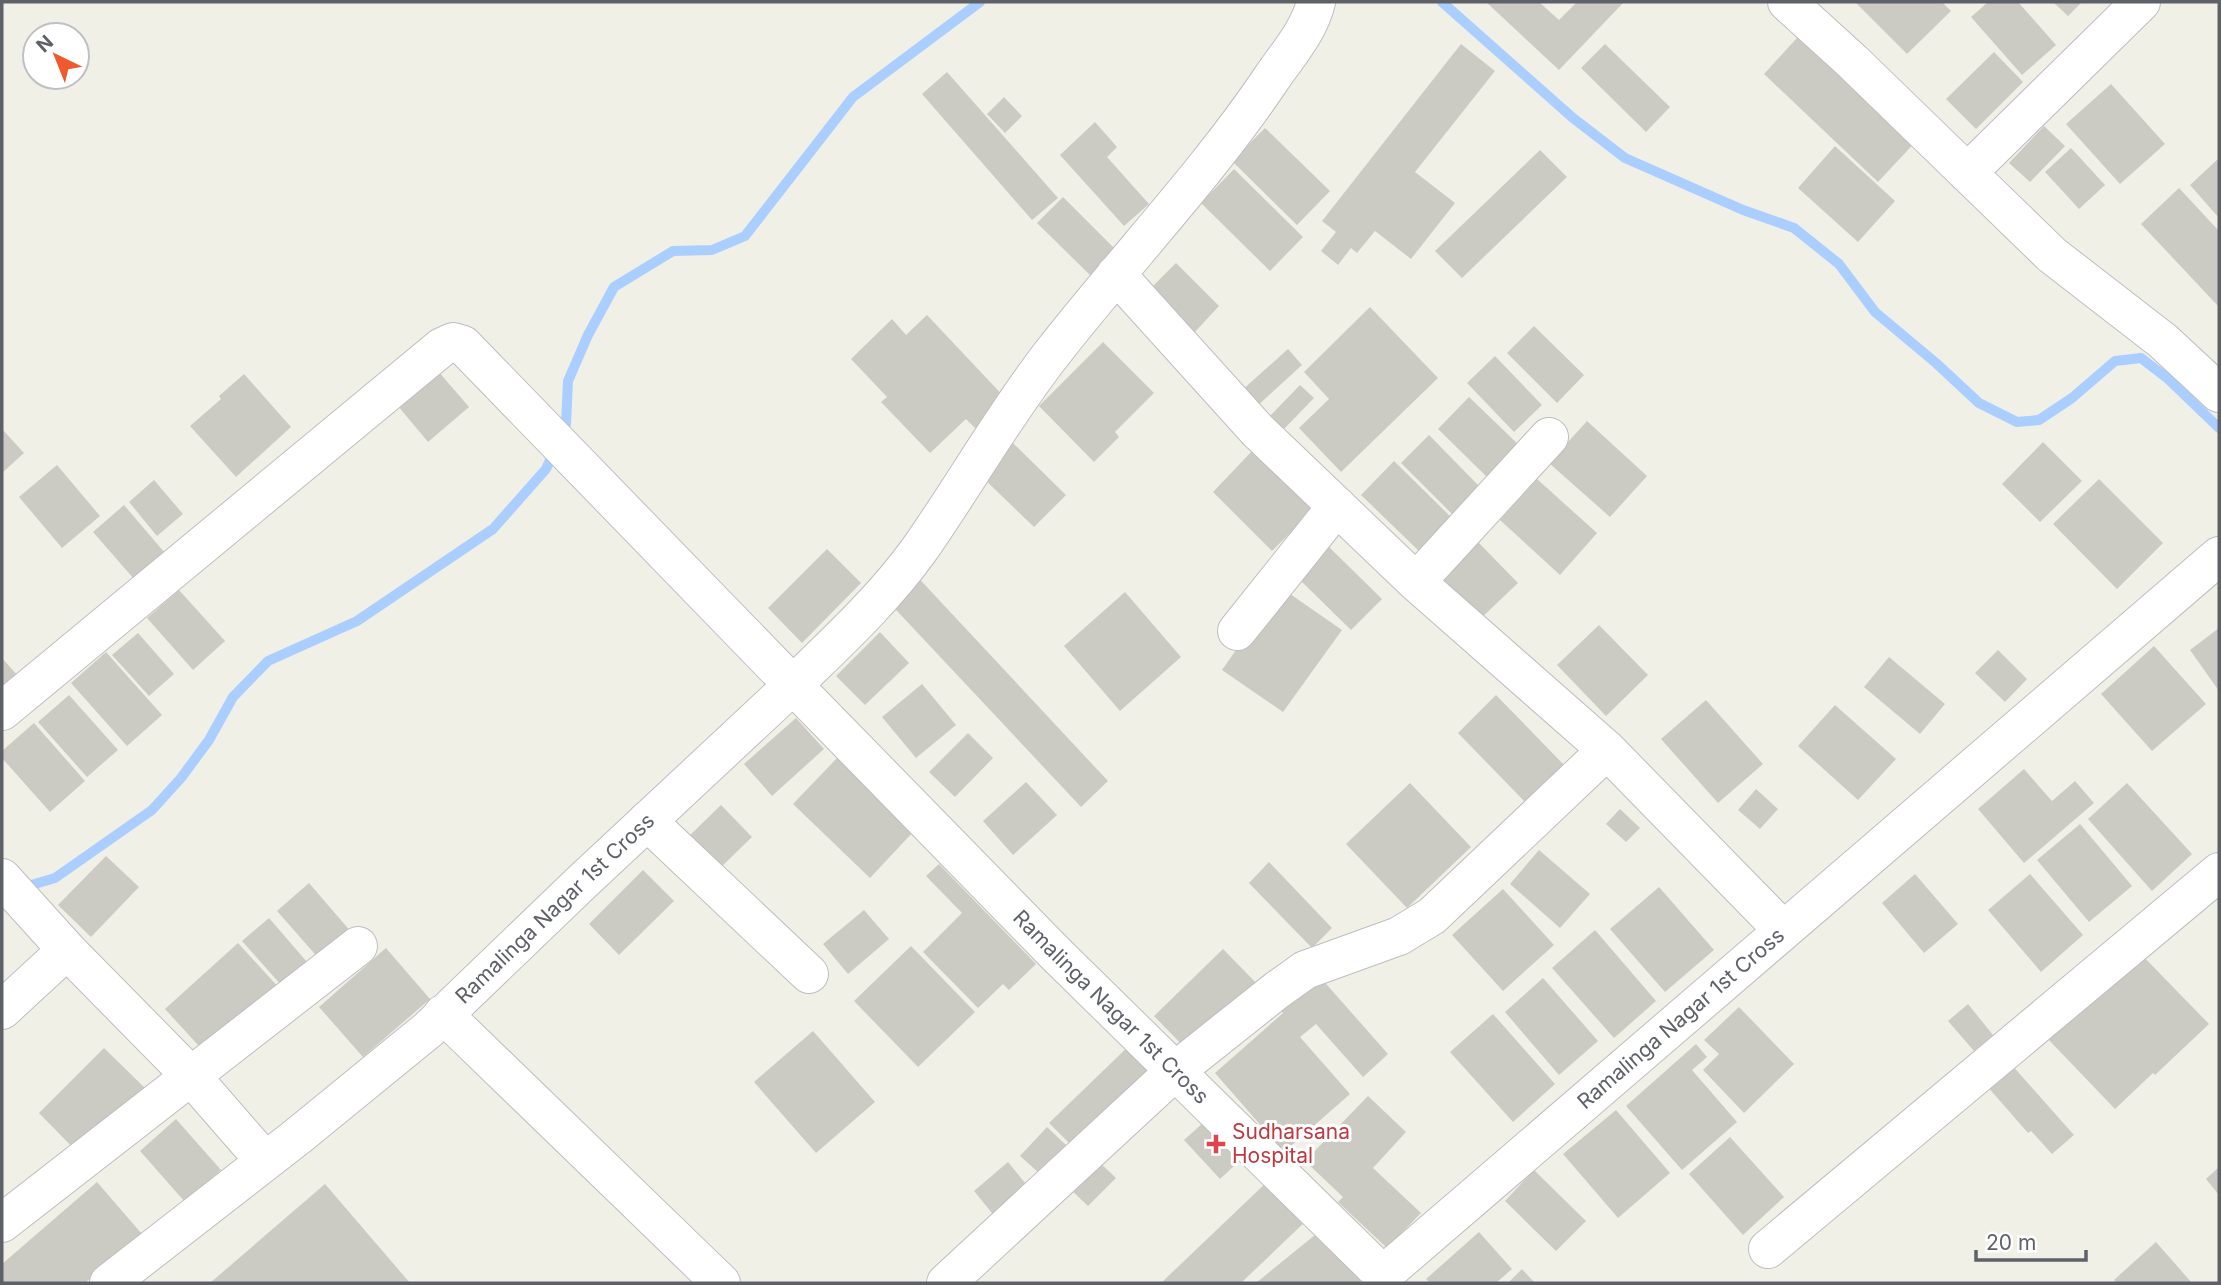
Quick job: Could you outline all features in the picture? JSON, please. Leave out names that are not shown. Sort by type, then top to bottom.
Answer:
[{"type":"street","points":[[2,711],[442,347],[453,342],[463,345],[793,685],[867,613],[918,551],[1048,358],[1252,107],[1311,20],[1316,2]]},
{"type":"street","points":[[1787,2],[2052,255],[2163,341],[2219,393]]},
{"type":"street","points":[[1967,173],[2141,2]]},
{"type":"street","points":[[1116,274],[1258,431],[1416,582],[1607,750],[1783,930]]},
{"type":"street","points":[[1416,582],[1549,437]]},
{"type":"street","points":[[1237,631],[1338,506]]},
{"type":"street","name":"Ramalinga Nagar 1st Cross","points":[[109,1283],[429,1029],[793,685],[1174,1072],[1387,1279],[1783,930],[2219,556]]},
{"type":"street","points":[[946,1283],[1174,1072],[1306,970],[1399,936],[1432,916],[1607,750]]},
{"type":"street","points":[[647,821],[809,974]]},
{"type":"street","points":[[1768,1250],[2219,872]]},
{"type":"street","points":[[2,878],[55,937],[191,1076],[265,1161]]},
{"type":"street","points":[[2,1010],[55,937]]},
{"type":"street","points":[[2,1223],[358,946]]},
{"type":"street","points":[[443,1014],[721,1283]]},
{"type":"building","points":[[1486,2],[1539,2],[1559,20],[1577,2],[1624,2],[1559,70]]},
{"type":"building","points":[[1855,2],[1942,2],[1951,11],[1907,54]]},
{"type":"building","points":[[1988,2],[2018,2],[2056,45],[2022,75],[1971,17]]},
{"type":"building","points":[[2053,2],[2082,2],[2068,16]]},
{"type":"building","points":[[1805,29],[1920,137],[1878,182],[1764,74]]},
{"type":"building","points":[[1461,44],[1495,71],[1415,172],[1455,203],[1411,259],[1375,231],[1357,253],[1351,248],[1338,265],[1321,251],[1336,232],[1322,221]]},
{"type":"building","points":[[1605,44],[1670,107],[1646,132],[1581,68]]},
{"type":"building","points":[[1994,52],[2023,82],[1976,129],[1946,99]]},
{"type":"building","points":[[947,72],[1058,198],[1032,220],[922,94]]},
{"type":"building","points":[[2111,84],[2165,144],[2120,184],[2066,124]]},
{"type":"building","points":[[1004,97],[1022,116],[1005,133],[987,114]]},
{"type":"building","points":[[1095,122],[1117,147],[1107,157],[1149,204],[1124,226],[1060,155]]},
{"type":"building","points":[[2044,126],[2065,146],[2030,182],[2009,163]]},
{"type":"building","points":[[1265,128],[1330,191],[1297,225],[1232,161]]},
{"type":"building","points":[[1835,146],[1895,201],[1858,242],[1798,188]]},
{"type":"building","points":[[2071,148],[2105,185],[2079,209],[2045,172]]},
{"type":"building","points":[[1540,150],[1567,177],[1462,278],[1435,251]]},
{"type":"building","points":[[2219,158],[2219,218],[2190,185]]},
{"type":"building","points":[[1234,169],[1303,237],[1270,271],[1201,203]]},
{"type":"building","points":[[2179,188],[2219,231],[2219,307],[2141,224]]},
{"type":"building","points":[[1063,197],[1118,252],[1092,277],[1037,223]]},
{"type":"building","points":[[1176,263],[1219,306],[1194,333],[1150,289]]},
{"type":"building","points":[[1370,307],[1438,378],[1341,472],[1299,428],[1329,399],[1304,372]]},
{"type":"building","points":[[927,315],[1009,402],[978,431],[966,419],[930,453],[881,402],[887,397],[851,359],[892,319],[906,335]]},
{"type":"building","points":[[1534,326],[1584,375],[1557,403],[1507,353]]},
{"type":"building","points":[[1103,342],[1154,393],[1115,432],[1119,437],[1094,462],[1039,406]]},
{"type":"building","points":[[1288,349],[1302,365],[1255,408],[1240,392]]},
{"type":"building","points":[[1495,356],[1542,405],[1514,432],[1467,383]]},
{"type":"building","points":[[438,371],[469,407],[428,442],[398,406]]},
{"type":"building","points":[[244,374],[291,427],[236,477],[190,426]]},
{"type":"building","points":[[1300,385],[1314,398],[1283,430],[1269,417]]},
{"type":"building","points":[[1469,397],[1521,447],[1490,480],[1438,429]]},
{"type":"building","points":[[1587,421],[1647,476],[1610,517],[1549,463]]},
{"type":"building","points":[[2,429],[24,453],[2,473]]},
{"type":"building","points":[[1429,435],[1479,486],[1452,514],[1401,463]]},
{"type":"building","points":[[2043,442],[2082,481],[2040,522],[2002,484]]},
{"type":"building","points":[[1013,443],[1066,495],[1034,527],[981,476]]},
{"type":"building","points":[[1254,449],[1314,509],[1272,551],[1213,492]]},
{"type":"building","points":[[1394,461],[1454,520],[1421,553],[1361,495]]},
{"type":"building","points":[[57,465],[100,516],[62,548],[19,497]]},
{"type":"building","points":[[1537,479],[1597,533],[1560,575],[1500,520]]},
{"type":"building","points":[[2099,479],[2163,543],[2117,589],[2053,524]]},
{"type":"building","points":[[154,480],[183,514],[157,536],[129,502]]},
{"type":"building","points":[[124,505],[165,553],[134,579],[93,532]]},
{"type":"building","points":[[1477,541],[1518,583],[1478,621],[1438,579]]},
{"type":"building","points":[[1329,547],[1382,599],[1351,630],[1298,578]]},
{"type":"building","points":[[827,549],[861,583],[802,643],[768,608]]},
{"type":"building","points":[[911,570],[1108,781],[1081,807],[883,596]]},
{"type":"building","points":[[1280,587],[1342,630],[1283,712],[1222,670]]},
{"type":"building","points":[[179,590],[225,641],[193,670],[147,618]]},
{"type":"building","points":[[1125,592],[1181,657],[1120,711],[1064,646]]},
{"type":"building","points":[[1599,625],[1648,675],[1606,716],[1557,665]]},
{"type":"building","points":[[2219,628],[2219,691],[2190,650]]},
{"type":"building","points":[[880,632],[909,663],[865,705],[836,676]]},
{"type":"building","points":[[138,633],[174,674],[149,696],[112,655]]},
{"type":"building","points":[[2154,646],[2206,704],[2152,751],[2101,694]]},
{"type":"building","points":[[1998,650],[2027,679],[2005,702],[1975,673]]},
{"type":"building","points":[[106,652],[162,715],[127,746],[71,683]]},
{"type":"building","points":[[1889,657],[1945,704],[1920,734],[1864,687]]},
{"type":"building","points":[[2,658],[18,676],[2,690]]},
{"type":"building","points":[[922,684],[956,725],[916,758],[882,717]]},
{"type":"building","points":[[69,695],[118,750],[87,777],[38,722]]},
{"type":"building","points":[[1496,695],[1566,767],[1527,804],[1458,733]]},
{"type":"building","points":[[1706,700],[1763,764],[1718,803],[1661,739]]},
{"type":"building","points":[[1835,705],[1896,759],[1858,800],[1798,746]]},
{"type":"building","points":[[796,718],[824,749],[772,796],[744,764]]},
{"type":"building","points":[[34,723],[85,781],[50,812],[2,758],[2,751]]},
{"type":"building","points":[[968,733],[993,758],[955,797],[929,772]]},
{"type":"building","points":[[837,758],[914,831],[870,878],[793,804]]},
{"type":"building","points":[[2024,769],[2052,801],[2075,781],[2094,803],[2024,863],[1978,809]]},
{"type":"building","points":[[1026,782],[1057,815],[1013,855],[983,821]]},
{"type":"building","points":[[1410,783],[1471,847],[1407,908],[1346,844]]},
{"type":"building","points":[[2127,783],[2192,854],[2152,891],[2088,819]]},
{"type":"building","points":[[1756,789],[1778,809],[1760,829],[1738,810]]},
{"type":"building","points":[[721,805],[752,837],[715,873],[684,841]]},
{"type":"building","points":[[1620,809],[1640,828],[1626,842],[1606,824]]},
{"type":"building","points":[[2080,824],[2132,886],[2089,922],[2037,860]]},
{"type":"building","points":[[1539,850],[1590,894],[1560,928],[1510,884]]},
{"type":"building","points":[[106,856],[139,887],[91,937],[58,905]]},
{"type":"building","points":[[1269,862],[1332,928],[1312,948],[1249,883]]},
{"type":"building","points":[[939,864],[1036,964],[1009,990],[1003,984],[978,1008],[923,952],[962,913],[926,876]]},
{"type":"building","points":[[643,870],[674,901],[619,955],[589,924]]},
{"type":"building","points":[[1915,874],[1958,924],[1924,953],[1882,903]]},
{"type":"building","points":[[2030,874],[2083,935],[2041,972],[1988,910]]},
{"type":"building","points":[[309,883],[352,933],[321,961],[277,911]]},
{"type":"building","points":[[1659,887],[1714,950],[1665,992],[1610,929]]},
{"type":"building","points":[[1503,889],[1554,945],[1503,991],[1452,935]]},
{"type":"building","points":[[864,910],[889,939],[848,974],[823,944]]},
{"type":"building","points":[[269,918],[307,962],[281,985],[242,941]]},
{"type":"building","points":[[1595,930],[1656,1001],[1614,1038],[1552,968]]},
{"type":"building","points":[[238,943],[281,990],[209,1057],[165,1009]]},
{"type":"building","points":[[911,946],[975,1012],[918,1067],[854,1001]]},
{"type":"building","points":[[386,948],[430,999],[363,1057],[319,1007]]},
{"type":"building","points":[[1223,949],[1261,988],[1192,1055],[1154,1016]]},
{"type":"building","points":[[2138,951],[2209,1024],[2115,1109],[2047,1038]]},
{"type":"building","points":[[1313,969],[1388,1054],[1363,1077],[1316,1024],[1300,1037],[1350,1094],[1284,1152],[1215,1073],[1283,1013],[1274,1003]]},
{"type":"building","points":[[1543,978],[1598,1041],[1559,1075],[1505,1012]]},
{"type":"building","points":[[1968,1004],[1993,1035],[1974,1051],[1948,1021]]},
{"type":"building","points":[[1739,1007],[1794,1064],[1744,1113],[1703,1070],[1719,1054],[1704,1040]]},
{"type":"building","points":[[1493,1014],[1555,1084],[1513,1122],[1450,1052]]},
{"type":"building","points":[[813,1031],[875,1102],[816,1153],[754,1082]]},
{"type":"building","points":[[1135,1040],[1165,1071],[1080,1154],[1049,1123]]},
{"type":"building","points":[[1696,1044],[1707,1057],[1692,1070],[1737,1122],[1682,1170],[1626,1106]]},
{"type":"building","points":[[104,1048],[148,1091],[82,1157],[39,1113]]},
{"type":"building","points":[[2011,1064],[2074,1135],[2052,1154],[2031,1131],[2028,1133],[1986,1085]]},
{"type":"building","points":[[1368,1096],[1406,1132],[1373,1168],[1421,1213],[1387,1248],[1338,1202],[1343,1197],[1305,1161]]},
{"type":"building","points":[[1616,1110],[1670,1173],[1618,1218],[1563,1154]]},
{"type":"building","points":[[1214,1113],[1249,1152],[1220,1179],[1184,1140]]},
{"type":"building","points":[[176,1119],[221,1170],[185,1202],[140,1151]]},
{"type":"building","points":[[1047,1127],[1066,1145],[1039,1173],[1020,1156]]},
{"type":"building","points":[[1730,1137],[1784,1197],[1743,1235],[1689,1174]]},
{"type":"building","points":[[1095,1158],[1116,1178],[1088,1206],[1067,1186]]},
{"type":"building","points":[[1008,1162],[1030,1189],[996,1218],[974,1191]]},
{"type":"building","points":[[2219,1167],[2219,1195],[2206,1179]]},
{"type":"building","points":[[1534,1170],[1586,1221],[1556,1251],[1505,1201]]},
{"type":"building","points":[[1269,1180],[1307,1220],[1241,1283],[1161,1283]]},
{"type":"building","points":[[97,1182],[142,1234],[85,1283],[2,1283],[2,1264]]},
{"type":"building","points":[[325,1184],[410,1283],[210,1283]]},
{"type":"building","points":[[1326,1226],[1368,1275],[1358,1283],[1256,1283]]},
{"type":"building","points":[[1479,1232],[1512,1269],[1496,1283],[1430,1283],[1426,1279]]},
{"type":"building","points":[[2156,1242],[2192,1283],[2117,1283],[2114,1280]]},
{"type":"building","points":[[1522,1269],[1535,1283],[1508,1283]]},
{"type":"waterway","points":[[21,888],[55,878],[152,810],[181,778],[209,740],[233,697],[268,661],[357,621],[493,529],[546,469],[566,424],[568,381],[588,335],[614,287],[673,251],[712,250],[745,236],[853,97],[980,2]]},
{"type":"waterway","points":[[1442,2],[1573,118],[1625,158],[1743,210],[1794,228],[1839,264],[1875,312],[1979,403],[2017,422],[2039,420],[2072,398],[2115,361],[2141,358],[2167,378],[2219,428]]},
{"type":"place","name":"Sudharsana Hospital","points":[[1216,1144]]}]
